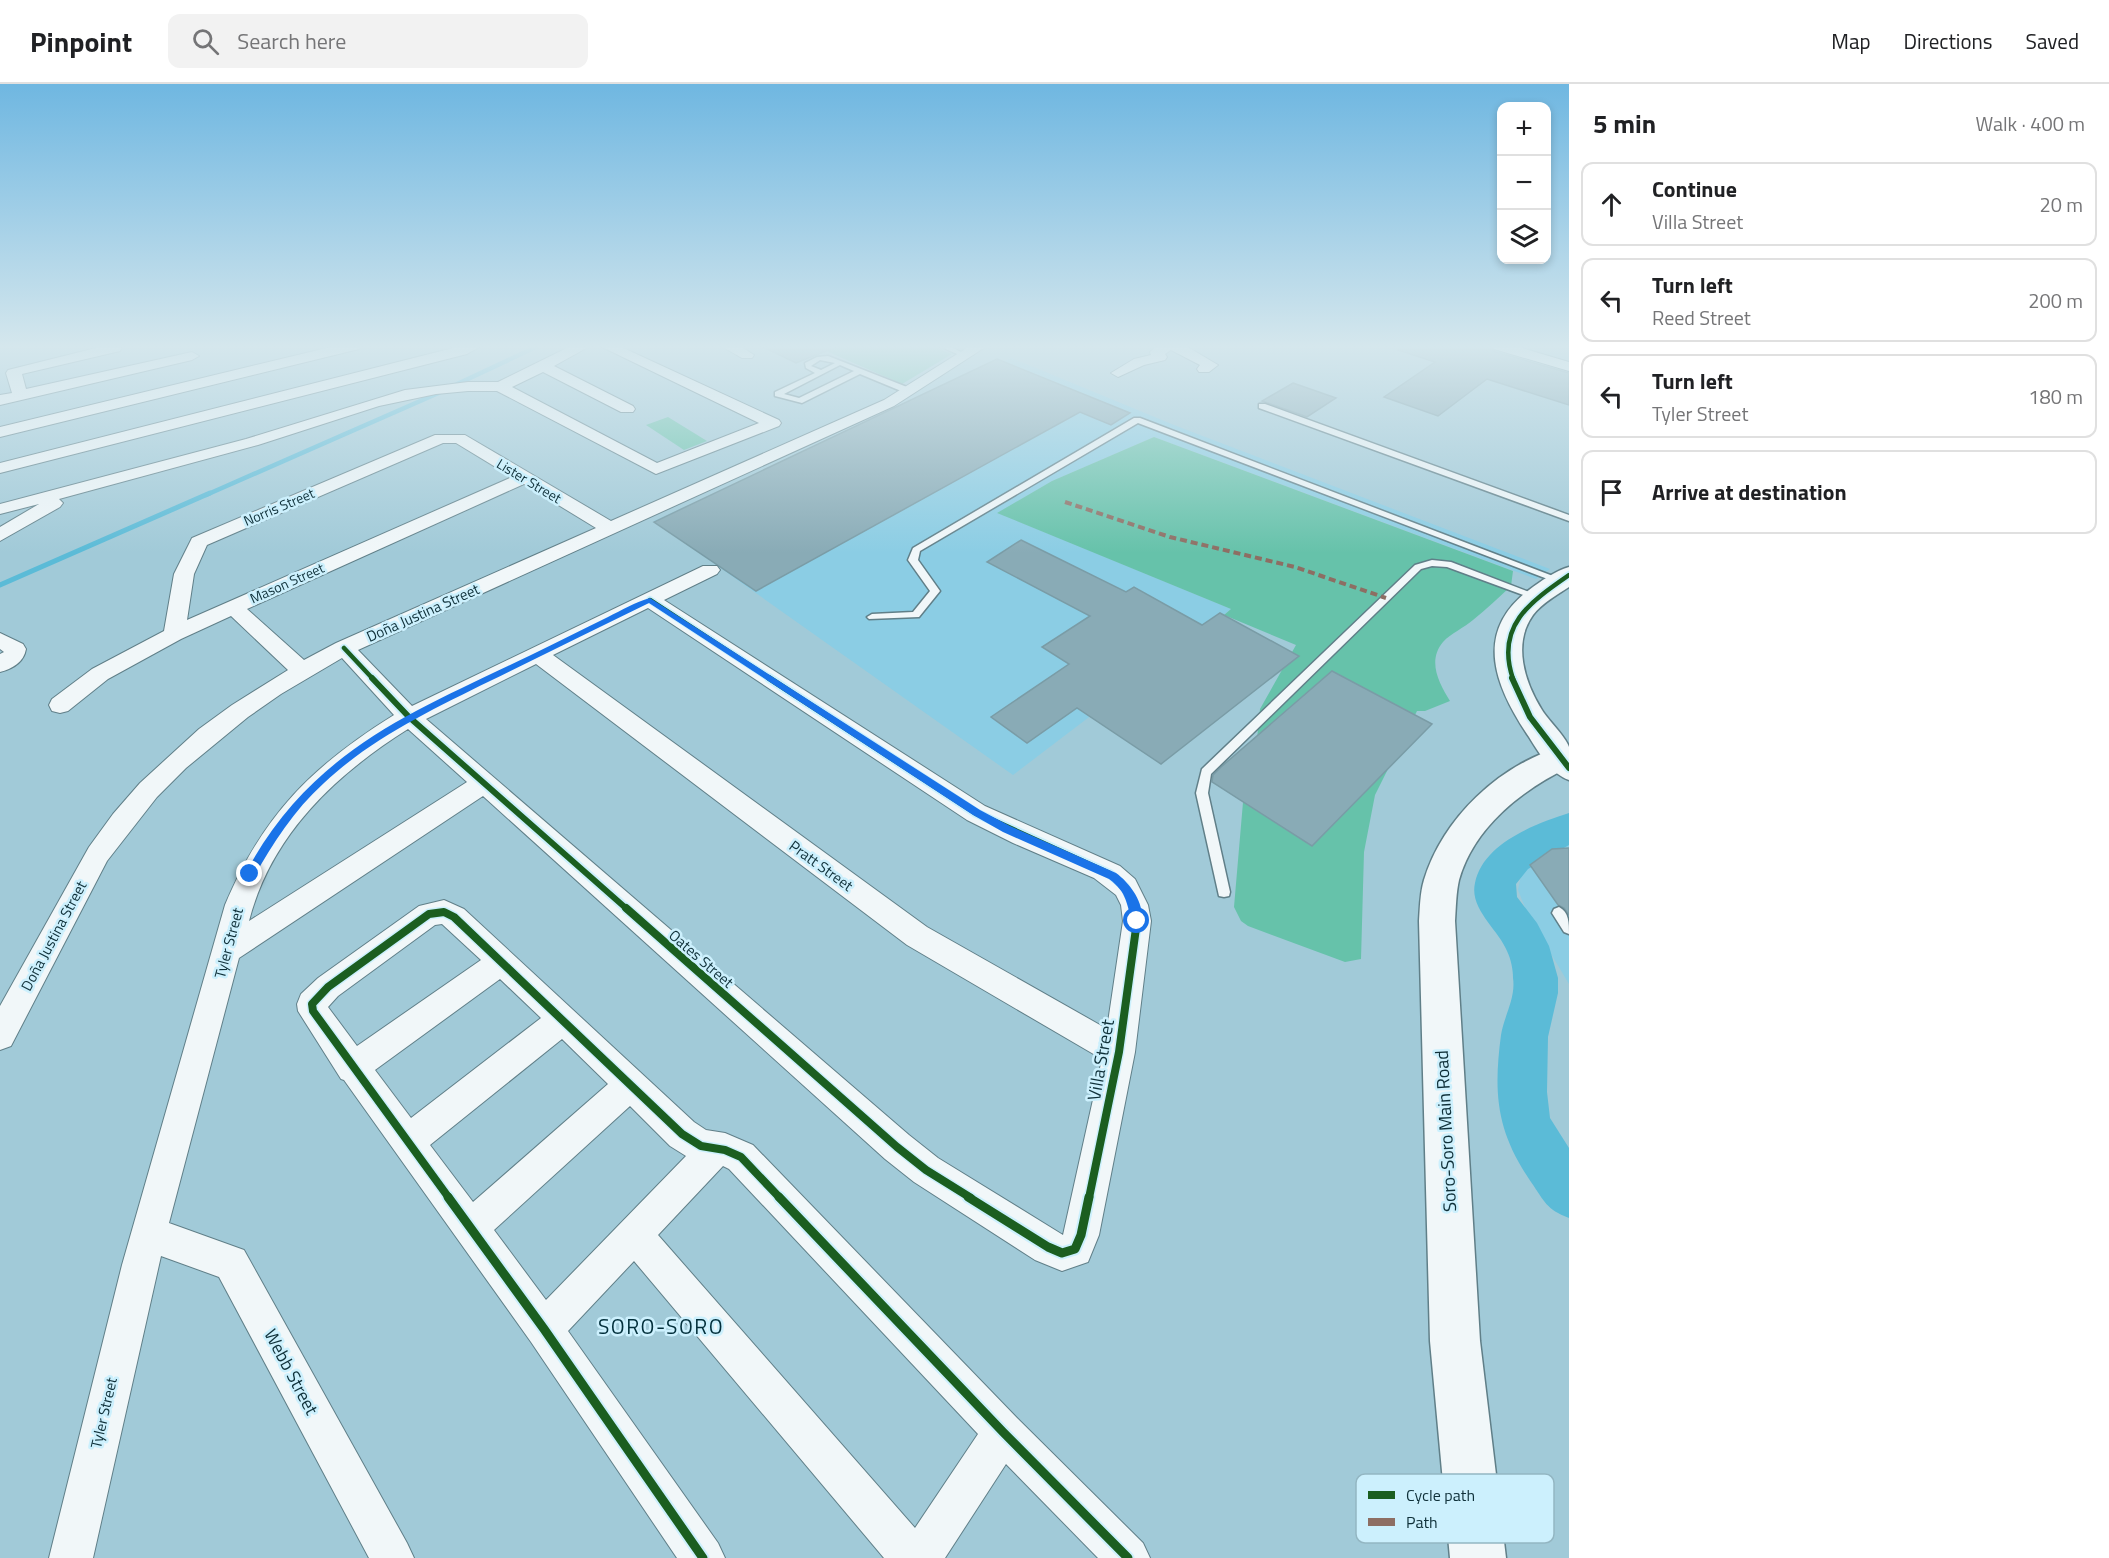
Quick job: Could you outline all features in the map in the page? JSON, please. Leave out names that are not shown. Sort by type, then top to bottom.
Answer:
[{"type":"main road","points":[[1565,578],[1537,597],[1519,615],[1510,631],[1509,663],[1520,699],[1538,728],[1566,761]]},
{"type":"main road","name":"Soro-Soro Main Road","points":[[1469,1474],[1455,1341],[1437,921],[1438,898],[1450,856],[1476,818],[1513,785],[1566,761]]},
{"type":"main road","name":"Soro-Soro Main Road","points":[[1476,1543],[1478,1558]]},
{"type":"street","points":[[0,432],[83,415]]},
{"type":"street","points":[[0,468],[171,415]]},
{"type":"street","points":[[0,509],[250,443],[338,415]]},
{"type":"street","points":[[553,415],[656,469],[773,423],[755,415]]},
{"type":"street","name":"Doña Justina Street","points":[[0,1036],[98,854],[131,807],[152,784],[202,738],[260,696],[344,648],[863,415]]},
{"type":"street","name":"Lister Street","points":[[448,437],[459,438],[610,528]]},
{"type":"street","name":"Norris Street","points":[[174,634],[184,574],[199,542],[435,440],[448,437]]},
{"type":"street","name":"Mason Street","points":[[60,705],[100,674],[174,634],[523,478]]},
{"type":"street","points":[[0,535],[81,488]]},
{"type":"street","name":"Tyler Street","points":[[71,1558],[133,1292],[227,950],[250,874],[264,850],[289,815],[345,758],[409,717],[710,570]]},
{"type":"street","name":"Villa Street","points":[[650,600],[976,813],[1113,876],[1133,900],[1137,921],[1119,1052],[1080,1235],[1075,1249],[1069,1252]]},
{"type":"street","points":[[233,607],[302,671]]},
{"type":"street","points":[[0,640],[15,649],[14,655],[0,665]]},
{"type":"street","name":"Oates Street","points":[[344,648],[409,717],[483,784],[897,1147],[926,1170],[1048,1247],[1062,1253],[1069,1252]]},
{"type":"street","name":"Pratt Street","points":[[538,655],[917,936],[1119,1052]]},
{"type":"street","points":[[227,950],[483,784]]},
{"type":"street","points":[[704,1558],[544,1329],[352,1068],[313,1011],[312,1004],[328,987],[418,920],[435,911],[454,917],[682,1134],[701,1146],[726,1150],[741,1157],[1003,1432],[1128,1558]]},
{"type":"street","points":[[352,1068],[502,961]]},
{"type":"street","points":[[406,1142],[563,1019]]},
{"type":"street","points":[[470,1228],[632,1084]]},
{"type":"street","points":[[544,1329],[715,1150]]},
{"type":"street","name":"Webb Street","points":[[150,1234],[231,1263],[392,1558]]},
{"type":"street","points":[[634,1234],[912,1558]]},
{"type":"street","points":[[920,1558],[1003,1432]]},
{"type":"lane","points":[[1286,415],[1569,518]]},
{"type":"lane","points":[[872,617],[916,615],[934,591],[914,560],[916,550],[1137,420],[1565,578]]},
{"type":"lane","points":[[1224,892],[1202,793],[1206,772],[1418,567],[1432,563],[1448,564],[1537,597]]},
{"type":"lane","points":[[1559,913],[1569,928]]},
{"type":"shaded area","points":[[887,415],[1149,415],[1550,569],[1536,579],[1154,437],[1052,481],[998,513],[1231,609],[1013,775],[654,521]]},
{"type":"shaded area","points":[[1556,844],[1569,844],[1569,984],[1529,917],[1518,890],[1522,871],[1538,855]]},
{"type":"green space","points":[[668,417],[707,441],[684,450],[646,425]]},
{"type":"green space","points":[[1154,437],[1513,571],[1511,586],[1478,616],[1446,639],[1438,649],[1436,672],[1450,701],[1425,711],[1417,711],[1375,795],[1364,852],[1361,959],[1345,962],[1248,926],[1241,921],[1234,907],[1245,779],[1256,749],[1260,709],[1296,645],[1224,615],[1231,609],[997,513],[1052,481]]},
{"type":"building","points":[[880,415],[1075,415],[756,591],[654,522]]},
{"type":"building","points":[[1087,415],[1127,415],[1111,425]]},
{"type":"building","points":[[1021,540],[1126,592],[1134,587],[1202,625],[1220,613],[1299,656],[1161,764],[1077,708],[1027,743],[991,717],[1069,664],[1042,647],[1090,616],[987,562]]},
{"type":"building","points":[[1332,671],[1432,724],[1312,846],[1212,782],[1213,775],[1221,767]]},
{"type":"building","points":[[1569,848],[1569,915],[1564,908],[1558,905],[1530,865],[1552,849]]},
{"type":"waterway","points":[[206,495],[389,415]]},
{"type":"waterway","points":[[0,585],[210,493]]},
{"type":"waterway","points":[[1569,828],[1537,843],[1514,858],[1498,875],[1495,884],[1497,900],[1522,936],[1531,956],[1536,978],[1536,993],[1526,1027],[1523,1049],[1524,1117],[1546,1160],[1569,1192]]},
{"type":"marked path","points":[[1065,502],[1170,537],[1295,567],[1386,598]]},
{"type":"cycle path","points":[[1569,575],[1529,604],[1519,616],[1510,635],[1508,655],[1511,676],[1530,717],[1569,768]]},
{"type":"cycle path","points":[[344,648],[409,717],[897,1147],[926,1170],[1048,1247],[1062,1253],[1075,1249],[1081,1235],[1119,1052],[1137,921],[1128,891],[1122,883],[1104,870],[1022,836],[976,813],[650,600]]},
{"type":"cycle path","points":[[703,1558],[544,1329],[313,1011],[312,1004],[328,987],[429,914],[444,912],[454,917],[682,1134],[701,1146],[725,1150],[741,1157],[1003,1432],[1128,1558]]},
{"type":"district","name":"SORO-SORO","points":[[661,1327]]},
{"type":"route","points":[[250,874],[271,838],[298,804],[345,758],[377,736],[409,717],[650,600],[991,822],[1113,876],[1133,900],[1137,921]]}]
